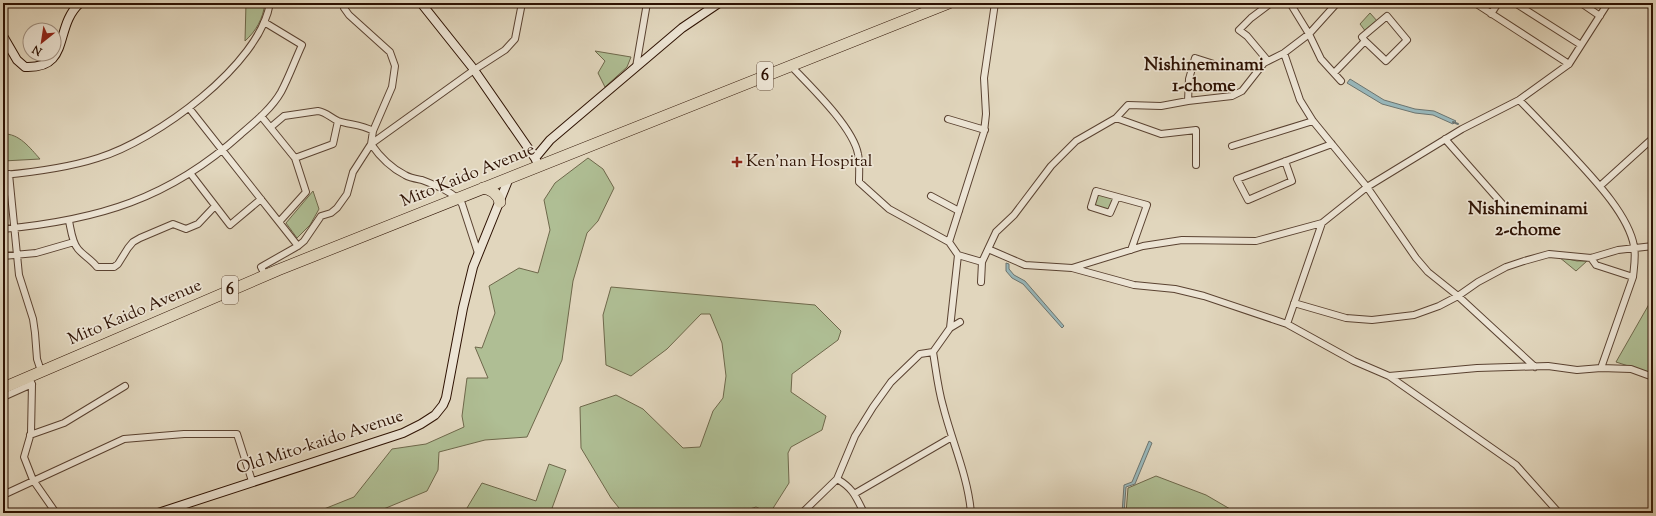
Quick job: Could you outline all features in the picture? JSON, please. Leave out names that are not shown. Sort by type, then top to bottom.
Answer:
[{"type":"highway","name":"Mito Kaido Avenue","points":[[3,388],[30,381],[42,371],[265,275],[509,178],[537,162],[791,66],[949,3]]},
{"type":"highway","points":[[483,188],[497,194],[500,202]]},
{"type":"street","points":[[3,36],[18,60],[25,67],[36,68],[49,63],[56,55],[68,16],[80,3]]},
{"type":"street","points":[[42,371],[37,359],[35,333],[32,319],[18,275],[14,228],[6,174],[44,171],[99,158],[156,131],[189,108],[216,84],[243,56],[264,22],[270,3]]},
{"type":"street","points":[[344,3],[344,8],[349,15],[390,52],[395,66],[392,88],[372,131],[371,144],[379,155],[393,168],[406,176],[429,182],[458,198],[462,204],[478,253]]},
{"type":"street","points":[[421,3],[474,70],[537,162],[550,140],[682,28],[718,3]]},
{"type":"street","points":[[265,275],[261,266],[298,246],[308,236],[320,216],[331,213],[338,208],[347,194],[353,172],[371,144],[474,70],[505,50],[515,39],[522,3]]},
{"type":"street","points":[[636,67],[647,3]]},
{"type":"street","points":[[949,242],[984,130],[986,114],[984,78],[995,3]]},
{"type":"street","points":[[1268,61],[1247,36],[1239,30],[1251,18],[1271,3]]},
{"type":"street","points":[[1290,3],[1309,34],[1321,59],[1341,81]]},
{"type":"street","points":[[981,282],[982,262],[996,232],[1014,215],[1051,166],[1076,141],[1116,118],[1128,105],[1161,106],[1232,96],[1242,91],[1264,63],[1284,53],[1309,34],[1337,3]]},
{"type":"street","points":[[1474,3],[1569,64]]},
{"type":"street","points":[[1491,14],[1498,3]]},
{"type":"street","points":[[1515,3],[1581,45]]},
{"type":"street","points":[[1581,3],[1600,16]]},
{"type":"street","points":[[1072,268],[1143,246],[1182,240],[1256,241],[1322,223],[1367,187],[1445,139],[1519,100],[1569,64],[1608,3]]},
{"type":"street","points":[[1387,16],[1407,40],[1386,61],[1365,41],[1362,37],[1387,16]]},
{"type":"street","points":[[3,229],[69,221],[131,203],[167,187],[222,151],[262,116],[281,93],[302,45],[264,22]]},
{"type":"street","points":[[1334,73],[1365,41]]},
{"type":"street","points":[[1284,53],[1300,100],[1313,121],[1367,187],[1416,258],[1428,272],[1458,296],[1535,367]]},
{"type":"street","points":[[1188,101],[1194,58],[1217,65]]},
{"type":"street","points":[[791,66],[830,107],[850,135],[858,152],[859,182],[889,209],[949,242],[958,255],[982,262]]},
{"type":"street","points":[[1519,100],[1600,186],[1628,228],[1634,249],[1632,277],[1601,368]]},
{"type":"street","points":[[189,108],[298,246]]},
{"type":"street","points":[[271,127],[284,116],[318,111],[323,112],[338,121],[365,126],[372,131]]},
{"type":"street","points":[[262,116],[295,158],[306,192],[279,222]]},
{"type":"street","points":[[1116,118],[1161,134],[1196,130],[1196,165]]},
{"type":"street","points":[[948,119],[984,130]]},
{"type":"street","points":[[295,158],[333,144],[338,121]]},
{"type":"street","points":[[1232,146],[1313,121]]},
{"type":"street","points":[[1600,186],[1653,138]]},
{"type":"street","points":[[1445,139],[1505,207]]},
{"type":"street","points":[[1285,162],[1292,181],[1248,200],[1237,179],[1332,144]]},
{"type":"street","points":[[190,173],[230,225],[261,199]]},
{"type":"street","name":"Old Mito-kaido Avenue","points":[[158,513],[403,433],[435,415],[443,405],[446,398],[463,308],[473,267],[509,178]]},
{"type":"street","points":[[1117,197],[1110,213],[1091,207],[1096,191],[1147,205],[1131,250]]},
{"type":"street","points":[[930,196],[959,211]]},
{"type":"street","points":[[69,221],[74,242],[78,249],[92,260],[97,267],[114,267],[118,264],[128,248],[140,238],[173,224],[186,229],[198,224],[215,206]]},
{"type":"street","points":[[1287,324],[1322,223]]},
{"type":"street","points":[[3,256],[36,253],[74,242]]},
{"type":"street","points":[[1294,303],[1346,318],[1372,320],[1414,315],[1440,306],[1492,274],[1506,267],[1524,261],[1549,254],[1591,258],[1618,250],[1653,246]]},
{"type":"street","points":[[988,250],[1025,265],[1072,268],[1134,285],[1175,289],[1204,296],[1287,324],[1354,360],[1390,376],[1516,465],[1559,513]]},
{"type":"street","points":[[950,328],[958,255]]},
{"type":"street","points":[[1591,258],[1596,265],[1632,277]]},
{"type":"street","points":[[960,322],[950,328],[933,352],[942,405],[962,467],[970,501],[970,513]]},
{"type":"street","points":[[802,513],[837,479],[855,436],[891,382],[920,354],[933,352]]},
{"type":"street","points":[[1390,376],[1477,368],[1548,366],[1578,370],[1601,368],[1631,369],[1653,377]]},
{"type":"street","points":[[3,397],[30,381]]},
{"type":"street","points":[[30,381],[30,436],[24,457],[33,480],[56,513]]},
{"type":"street","points":[[30,436],[64,423],[125,386]]},
{"type":"street","points":[[3,495],[124,439],[184,434],[237,434],[252,482]]},
{"type":"street","points":[[854,494],[952,437]]},
{"type":"street","points":[[837,479],[848,486],[864,513]]},
{"type":"green space","points":[[246,3],[265,3],[263,14],[258,24],[245,41]]},
{"type":"green space","points":[[1370,13],[1378,22],[1366,32],[1360,24]]},
{"type":"green space","points":[[595,51],[631,57],[627,67],[605,87],[598,73],[605,61]]},
{"type":"green space","points":[[3,134],[9,134],[24,142],[40,159],[3,161]]},
{"type":"green space","points":[[588,158],[603,169],[614,188],[598,221],[587,233],[573,281],[562,360],[527,437],[485,440],[439,452],[438,470],[427,491],[374,513],[314,513],[354,497],[392,449],[426,444],[464,427],[462,416],[467,378],[488,378],[475,347],[482,348],[495,313],[489,286],[519,268],[538,273],[550,230],[544,200],[555,183]]},
{"type":"green space","points":[[313,191],[319,209],[310,225],[297,238],[286,223]]},
{"type":"green space","points":[[1097,193],[1115,197],[1109,211],[1093,206]]},
{"type":"green space","points":[[1559,257],[1577,261],[1587,261],[1576,271]]},
{"type":"green space","points":[[611,287],[815,305],[841,331],[838,340],[792,374],[791,392],[826,416],[822,430],[791,447],[788,453],[789,483],[770,513],[756,507],[737,513],[623,513],[611,498],[581,448],[580,407],[616,395],[643,409],[683,448],[700,447],[713,411],[723,398],[726,376],[722,343],[710,314],[701,314],[667,349],[631,376],[606,365],[603,315]]},
{"type":"green space","points":[[1653,299],[1653,374],[1616,362]]},
{"type":"green space","points":[[549,464],[566,470],[551,511],[554,513],[464,513],[482,483],[536,501]]},
{"type":"green space","points":[[1156,476],[1206,495],[1237,513],[1126,513],[1128,488]]},
{"type":"water","points":[[1350,79],[1384,100],[1415,109],[1434,111],[1456,121],[1453,124],[1433,115],[1415,113],[1382,104],[1347,83]]},
{"type":"water","points":[[1006,263],[1009,264],[1009,269],[1014,275],[1025,281],[1064,326],[1062,328],[1023,284],[1012,278],[1006,271]]},
{"type":"water","points":[[1149,441],[1152,443],[1135,484],[1126,487],[1124,513],[1122,513],[1124,485],[1132,482]]},
{"type":"waterway","points":[[1453,122],[1458,124]]},
{"type":"place","name":"Ken'nan Hospital","points":[[737,162]]},
{"type":"district","name":"Nishineminami 1-chome","points":[[1204,76]]},
{"type":"district","name":"Nishineminami 2-chome","points":[[1528,220]]}]
